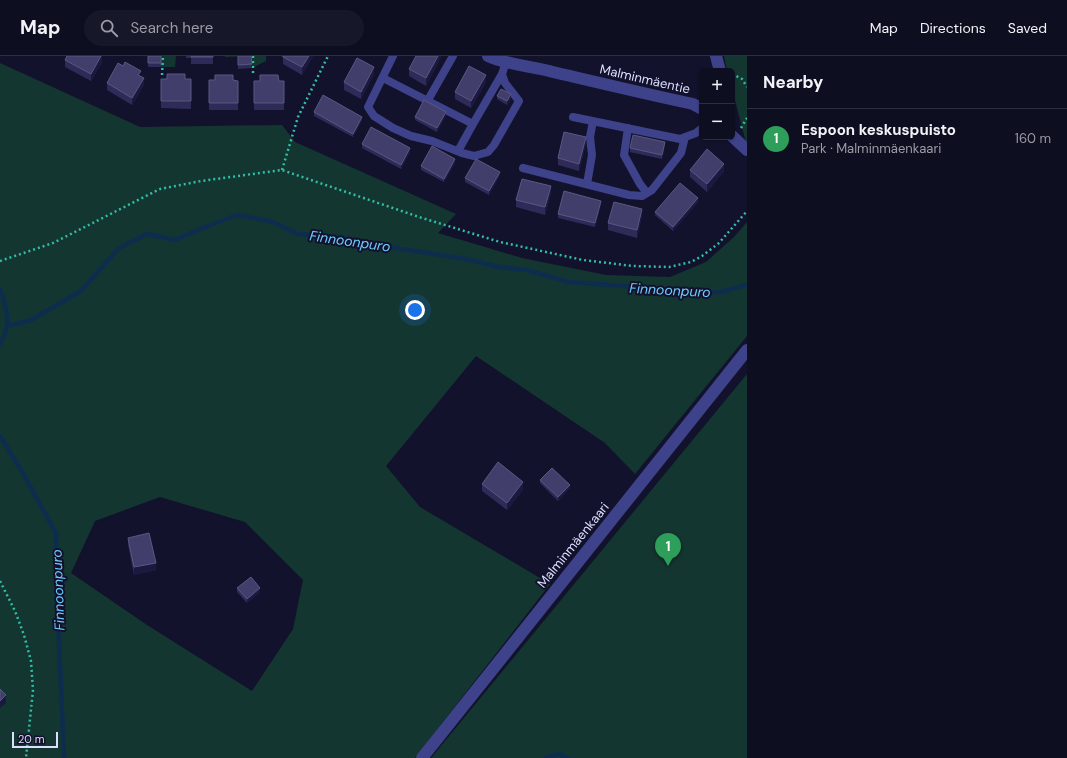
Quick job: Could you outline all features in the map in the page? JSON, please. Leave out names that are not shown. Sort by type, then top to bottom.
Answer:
[{"type":"street","name":"Malminmäentie","points":[[488,56],[506,62],[522,61],[551,71],[614,87],[693,104],[699,107]]},
{"type":"street","points":[[716,56],[719,68]]},
{"type":"street","points":[[735,139],[747,150]]},
{"type":"street","name":"Malminmäenkaari","points":[[422,758],[747,350]]},
{"type":"lane","points":[[393,56],[368,106],[374,116],[393,128],[411,136],[432,141],[474,156],[488,152],[494,145],[519,101],[505,83],[502,74]]},
{"type":"lane","points":[[428,100],[453,56]]},
{"type":"lane","points":[[458,151],[502,74],[506,62]]},
{"type":"lane","points":[[383,78],[473,124]]},
{"type":"lane","points":[[573,117],[680,139],[699,130]]},
{"type":"lane","points":[[587,184],[592,155],[590,137],[593,121]]},
{"type":"lane","points":[[628,128],[624,155],[640,184],[648,192]]},
{"type":"lane","points":[[523,168],[629,195],[642,196],[652,190],[681,153],[685,137]]},
{"type":"path","points":[[162,75],[163,56]]},
{"type":"path","points":[[253,56],[253,73]]},
{"type":"path","points":[[282,170],[298,117],[328,56]]},
{"type":"path","points":[[735,76],[742,79],[747,87]]},
{"type":"path","points":[[0,260],[53,243],[160,189],[201,181],[282,170],[500,242],[583,260],[634,266],[669,267],[691,262],[702,256],[718,243],[747,210]]},
{"type":"path","points":[[0,581],[15,611],[24,635],[31,661],[33,690],[26,758]]},
{"type":"green space","points":[[161,56],[176,56],[175,67],[161,67]]},
{"type":"green space","points":[[225,56],[251,56],[225,57]]},
{"type":"green space","points":[[251,56],[266,56],[266,61],[252,68]]},
{"type":"green space","points":[[724,56],[747,56],[747,146],[735,100],[735,68],[726,68]]},
{"type":"green space","points":[[0,63],[140,127],[282,125],[295,142],[456,214],[438,233],[522,258],[606,275],[670,277],[706,262],[734,237],[747,222],[747,336],[635,474],[605,443],[476,356],[386,466],[420,507],[550,584],[415,758],[0,758]],"holes":[[[160,497],[245,522],[303,580],[293,629],[252,691],[147,625],[71,573],[95,521]]]},
{"type":"green space","points":[[747,374],[747,758],[431,758]]},
{"type":"building","points":[[67,56],[101,56],[91,74],[65,60]]},
{"type":"building","points":[[148,56],[161,56],[161,63],[148,63]]},
{"type":"building","points":[[213,56],[213,57],[191,57]]},
{"type":"building","points":[[238,56],[251,56],[252,64],[238,65]]},
{"type":"building","points":[[283,56],[309,56],[302,67]]},
{"type":"building","points":[[416,56],[438,56],[426,78],[409,69]]},
{"type":"building","points":[[357,58],[374,67],[361,92],[344,82]]},
{"type":"building","points":[[125,62],[141,71],[138,75],[144,78],[132,98],[107,83],[118,63],[123,66]]},
{"type":"building","points":[[469,66],[486,75],[471,101],[455,92]]},
{"type":"building","points":[[167,74],[185,74],[185,79],[191,79],[191,101],[161,101],[161,79],[167,79]]},
{"type":"building","points":[[215,75],[233,75],[233,80],[238,81],[238,103],[209,103],[209,80],[215,80]]},
{"type":"building","points":[[260,75],[278,75],[279,81],[284,81],[284,103],[254,103],[254,81],[260,81]]},
{"type":"building","points":[[501,89],[511,94],[507,101],[497,96]]},
{"type":"building","points":[[323,95],[362,117],[353,134],[314,112]]},
{"type":"building","points":[[424,100],[446,112],[437,128],[415,117]]},
{"type":"building","points":[[371,127],[410,148],[401,165],[362,144]]},
{"type":"building","points":[[564,132],[586,137],[579,164],[558,158]]},
{"type":"building","points":[[633,135],[665,142],[662,155],[630,148]]},
{"type":"building","points":[[432,146],[455,159],[444,179],[421,166]]},
{"type":"building","points":[[707,149],[724,164],[707,184],[690,170]]},
{"type":"building","points":[[476,159],[500,172],[489,191],[465,178]]},
{"type":"building","points":[[522,179],[551,186],[545,207],[516,200]]},
{"type":"building","points":[[680,183],[698,198],[673,227],[655,212]]},
{"type":"building","points":[[564,191],[601,201],[595,223],[558,214]]},
{"type":"building","points":[[614,202],[642,209],[637,230],[608,223]]},
{"type":"building","points":[[498,462],[523,482],[507,503],[482,484]]},
{"type":"building","points":[[552,468],[570,485],[558,497],[540,480]]},
{"type":"building","points":[[149,533],[156,563],[134,567],[128,538]]},
{"type":"building","points":[[251,577],[260,588],[247,599],[237,588]]},
{"type":"building","points":[[0,689],[6,695],[0,701]]},
{"type":"waterway","name":"Finnoonpuro","points":[[8,326],[31,320],[81,291],[119,248],[147,234],[175,240],[237,215],[273,222],[298,234],[340,237],[400,249],[471,260],[498,267],[526,270],[569,282],[651,288],[684,293],[720,292],[747,285]]},
{"type":"waterway","points":[[0,289],[5,303],[7,317],[6,330],[0,344]]},
{"type":"waterway","name":"Finnoonpuro","points":[[0,436],[56,533],[57,595],[64,758]]},
{"type":"waterway","points":[[546,758],[559,754],[568,758]]},
{"type":"place","name":"Espoon keskuspuisto","points":[[668,566]]}]
